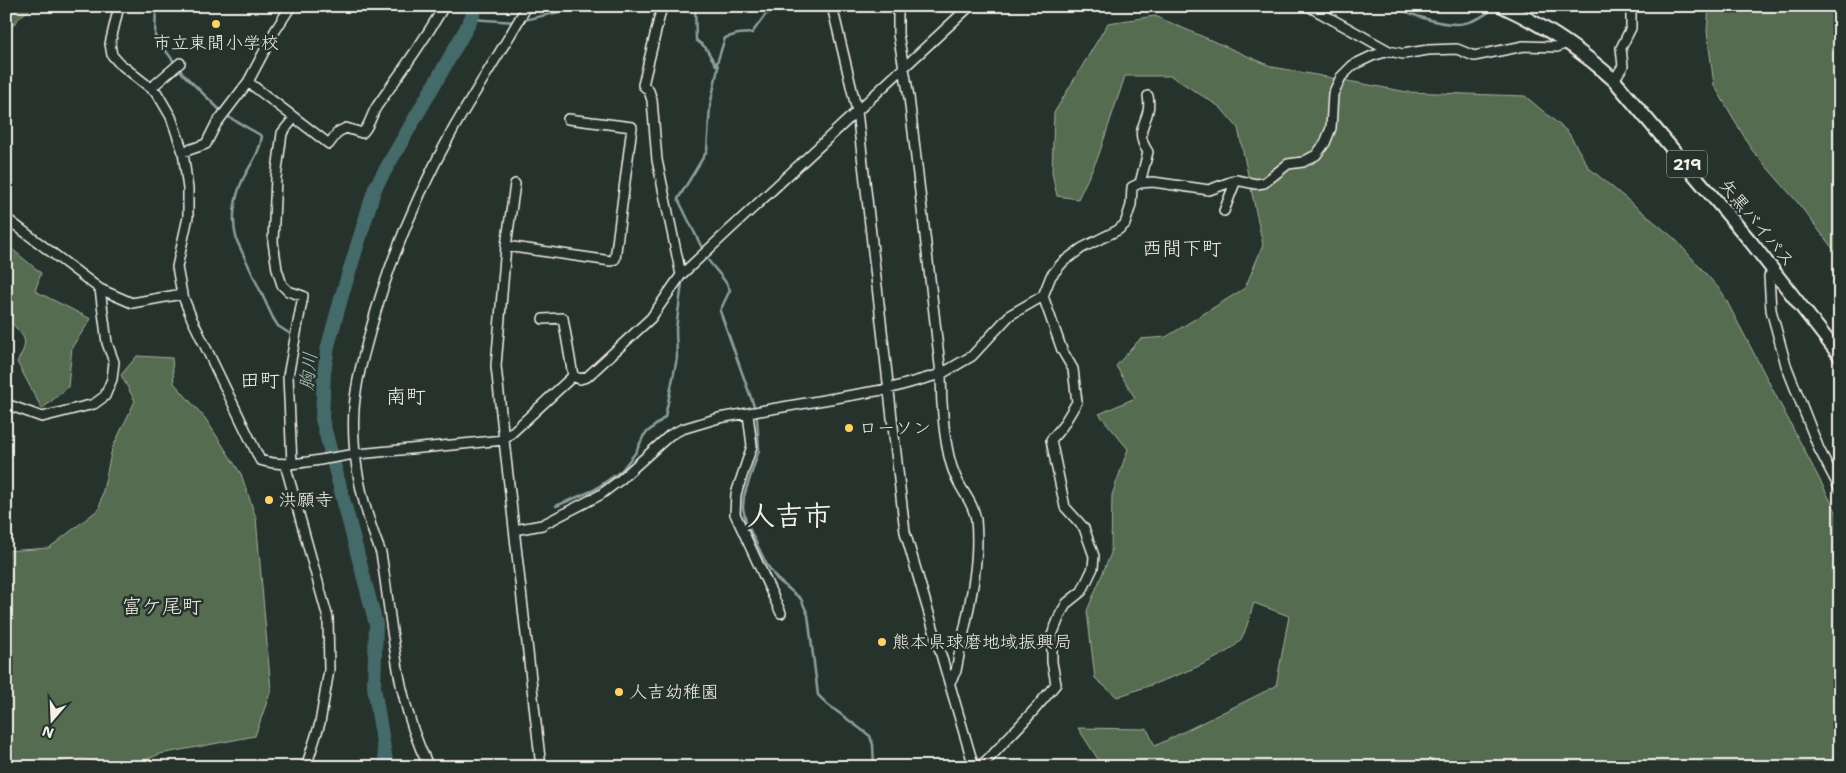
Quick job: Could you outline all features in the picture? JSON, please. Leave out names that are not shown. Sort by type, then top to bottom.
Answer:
[{"type":"highway","name":"矢黒バイパス","points":[[1502,6],[1567,43],[1614,80],[1751,242],[1840,356]]},
{"type":"street","points":[[118,6],[110,44],[112,54],[119,63],[151,88],[171,117],[183,152],[188,189],[188,217],[178,267],[182,294],[253,449],[260,460],[272,464],[288,464],[353,455],[504,440],[573,376]]},
{"type":"street","points":[[183,152],[206,144],[216,124],[248,82],[275,31],[291,6]]},
{"type":"street","points":[[248,82],[330,144],[338,132],[346,128],[362,133],[366,130],[376,107],[424,42],[444,6]]},
{"type":"street","points":[[429,767],[418,744],[406,710],[380,553],[353,455],[356,389],[374,312],[391,262],[453,129],[527,6]]},
{"type":"street","points":[[662,6],[643,85],[649,91],[652,100],[657,160],[681,275]]},
{"type":"street","points":[[832,6],[857,111],[905,532],[974,767]]},
{"type":"street","points":[[898,6],[898,34],[902,68],[909,97],[941,374],[942,413],[955,476],[972,507],[976,520],[975,579],[956,671],[950,682]]},
{"type":"street","points":[[573,376],[580,379],[587,377],[610,356],[650,318],[681,275],[970,6]]},
{"type":"street","points":[[1308,6],[1389,51],[1403,54],[1457,50],[1474,56],[1524,46],[1558,47],[1567,43]]},
{"type":"street","points":[[1614,80],[1623,66],[1621,48],[1632,28],[1631,6]]},
{"type":"street","points":[[978,767],[991,759],[1005,741],[1025,723],[1056,684],[1052,662],[1052,635],[1061,613],[1068,603],[1082,591],[1093,568],[1094,556],[1084,528],[1067,512],[1065,507],[1062,487],[1051,449],[1051,440],[1077,402],[1073,369],[1062,350],[1043,296],[1050,276],[1062,262],[1082,248],[1118,230],[1125,224],[1131,206],[1132,188],[1140,183],[1153,182],[1209,190],[1236,180],[1256,184],[1264,183],[1288,164],[1303,162],[1316,155],[1325,143],[1331,128],[1333,94],[1341,77],[1353,65],[1372,56],[1389,51]]},
{"type":"street","points":[[151,88],[180,63]]},
{"type":"street","points":[[1140,183],[1148,152],[1140,140],[1141,130],[1150,109],[1148,96]]},
{"type":"street","points":[[294,118],[282,132],[273,231],[274,256],[282,285],[288,291],[303,296],[288,376],[288,464],[328,618],[329,670],[320,723],[306,767]]},
{"type":"street","points":[[506,246],[612,261],[615,259],[632,127],[568,119]]},
{"type":"street","points":[[1224,211],[1236,180]]},
{"type":"street","points":[[515,184],[506,246],[496,366],[541,767]]},
{"type":"street","points":[[6,218],[100,289],[132,303],[182,294]]},
{"type":"street","points":[[1769,276],[1772,317],[1786,365],[1819,449],[1840,489]]},
{"type":"street","points":[[7,403],[42,417],[94,404],[104,396],[112,379],[114,362],[106,343],[100,289]]},
{"type":"street","points":[[514,530],[542,525],[600,495],[620,480],[670,435],[682,429],[719,418],[888,390],[941,374],[972,356],[1010,315],[1043,296]]},
{"type":"street","points":[[543,319],[563,318],[573,376]]},
{"type":"street","points":[[748,414],[752,446],[736,494],[735,514],[781,613]]},
{"type":"green space","points":[[6,6],[33,6],[18,19],[6,34]]},
{"type":"green space","points":[[1709,6],[1840,6],[1840,258],[1798,203],[1752,150],[1714,85],[1707,31]]},
{"type":"green space","points":[[1155,16],[1273,67],[1407,92],[1525,96],[1568,132],[1589,168],[1675,239],[1722,292],[1840,519],[1840,767],[1103,767],[1078,728],[1147,729],[1155,746],[1276,686],[1289,616],[1254,603],[1241,639],[1220,656],[1164,680],[1117,697],[1095,678],[1087,611],[1111,553],[1112,495],[1128,449],[1099,414],[1135,398],[1116,366],[1140,339],[1166,337],[1245,288],[1263,245],[1238,128],[1220,107],[1171,76],[1125,76],[1098,157],[1078,199],[1057,196],[1052,173],[1054,113],[1108,23]]},
{"type":"green space","points":[[6,244],[41,273],[35,291],[91,319],[72,347],[68,387],[42,409],[17,362],[22,354],[24,338],[6,317]]},
{"type":"green space","points":[[137,356],[172,358],[174,383],[205,418],[241,474],[256,518],[271,690],[255,736],[160,754],[128,767],[82,759],[6,767],[6,551],[49,548],[99,509],[112,449],[135,401],[121,375]]},
{"type":"waterway","points":[[156,6],[155,36],[183,74],[221,111]]},
{"type":"waterway","name":"胸川","points":[[387,767],[374,687],[376,624],[322,419],[324,373],[328,346],[342,295],[375,188],[466,29],[477,6]]},
{"type":"waterway","points":[[520,21],[563,11],[571,6]]},
{"type":"waterway","points":[[695,6],[696,40],[705,47],[716,65]]},
{"type":"waterway","points":[[840,11],[845,6]]},
{"type":"waterway","points":[[1391,6],[1416,16],[1451,24],[1460,24],[1478,19],[1496,6]]},
{"type":"waterway","points":[[703,250],[678,199],[707,151],[710,106],[718,68],[717,63],[725,38],[738,34],[752,33],[766,14],[778,10]]},
{"type":"waterway","points":[[471,19],[515,22]]},
{"type":"waterway","points":[[225,115],[262,136],[257,153],[237,194],[234,210],[235,233],[273,318],[278,326],[292,335]]},
{"type":"waterway","points":[[705,255],[725,280],[730,290],[720,311],[755,409]]},
{"type":"waterway","points":[[556,506],[594,490],[621,471],[636,452],[644,435],[665,417],[677,358],[676,329],[682,283]]},
{"type":"waterway","points":[[757,418],[759,450],[744,496],[743,508],[746,522],[767,565],[777,579],[801,599],[808,615],[818,695],[870,736],[873,745],[874,767]]},
{"type":"place","name":"市立東間小学校","points":[[216,24]]},
{"type":"place","name":"ローソン","points":[[849,428]]},
{"type":"place","name":"洪願寺","points":[[269,500]]},
{"type":"place","name":"熊本県球磨地域振興局","points":[[882,642]]},
{"type":"place","name":"人吉幼稚園","points":[[619,692]]},
{"type":"district","name":"西間下町","points":[[1182,248]]},
{"type":"district","name":"田町","points":[[260,380]]},
{"type":"district","name":"南町","points":[[406,396]]},
{"type":"district","name":"人吉市","points":[[789,515]]},
{"type":"district","name":"富ケ尾町","points":[[162,606]]}]
